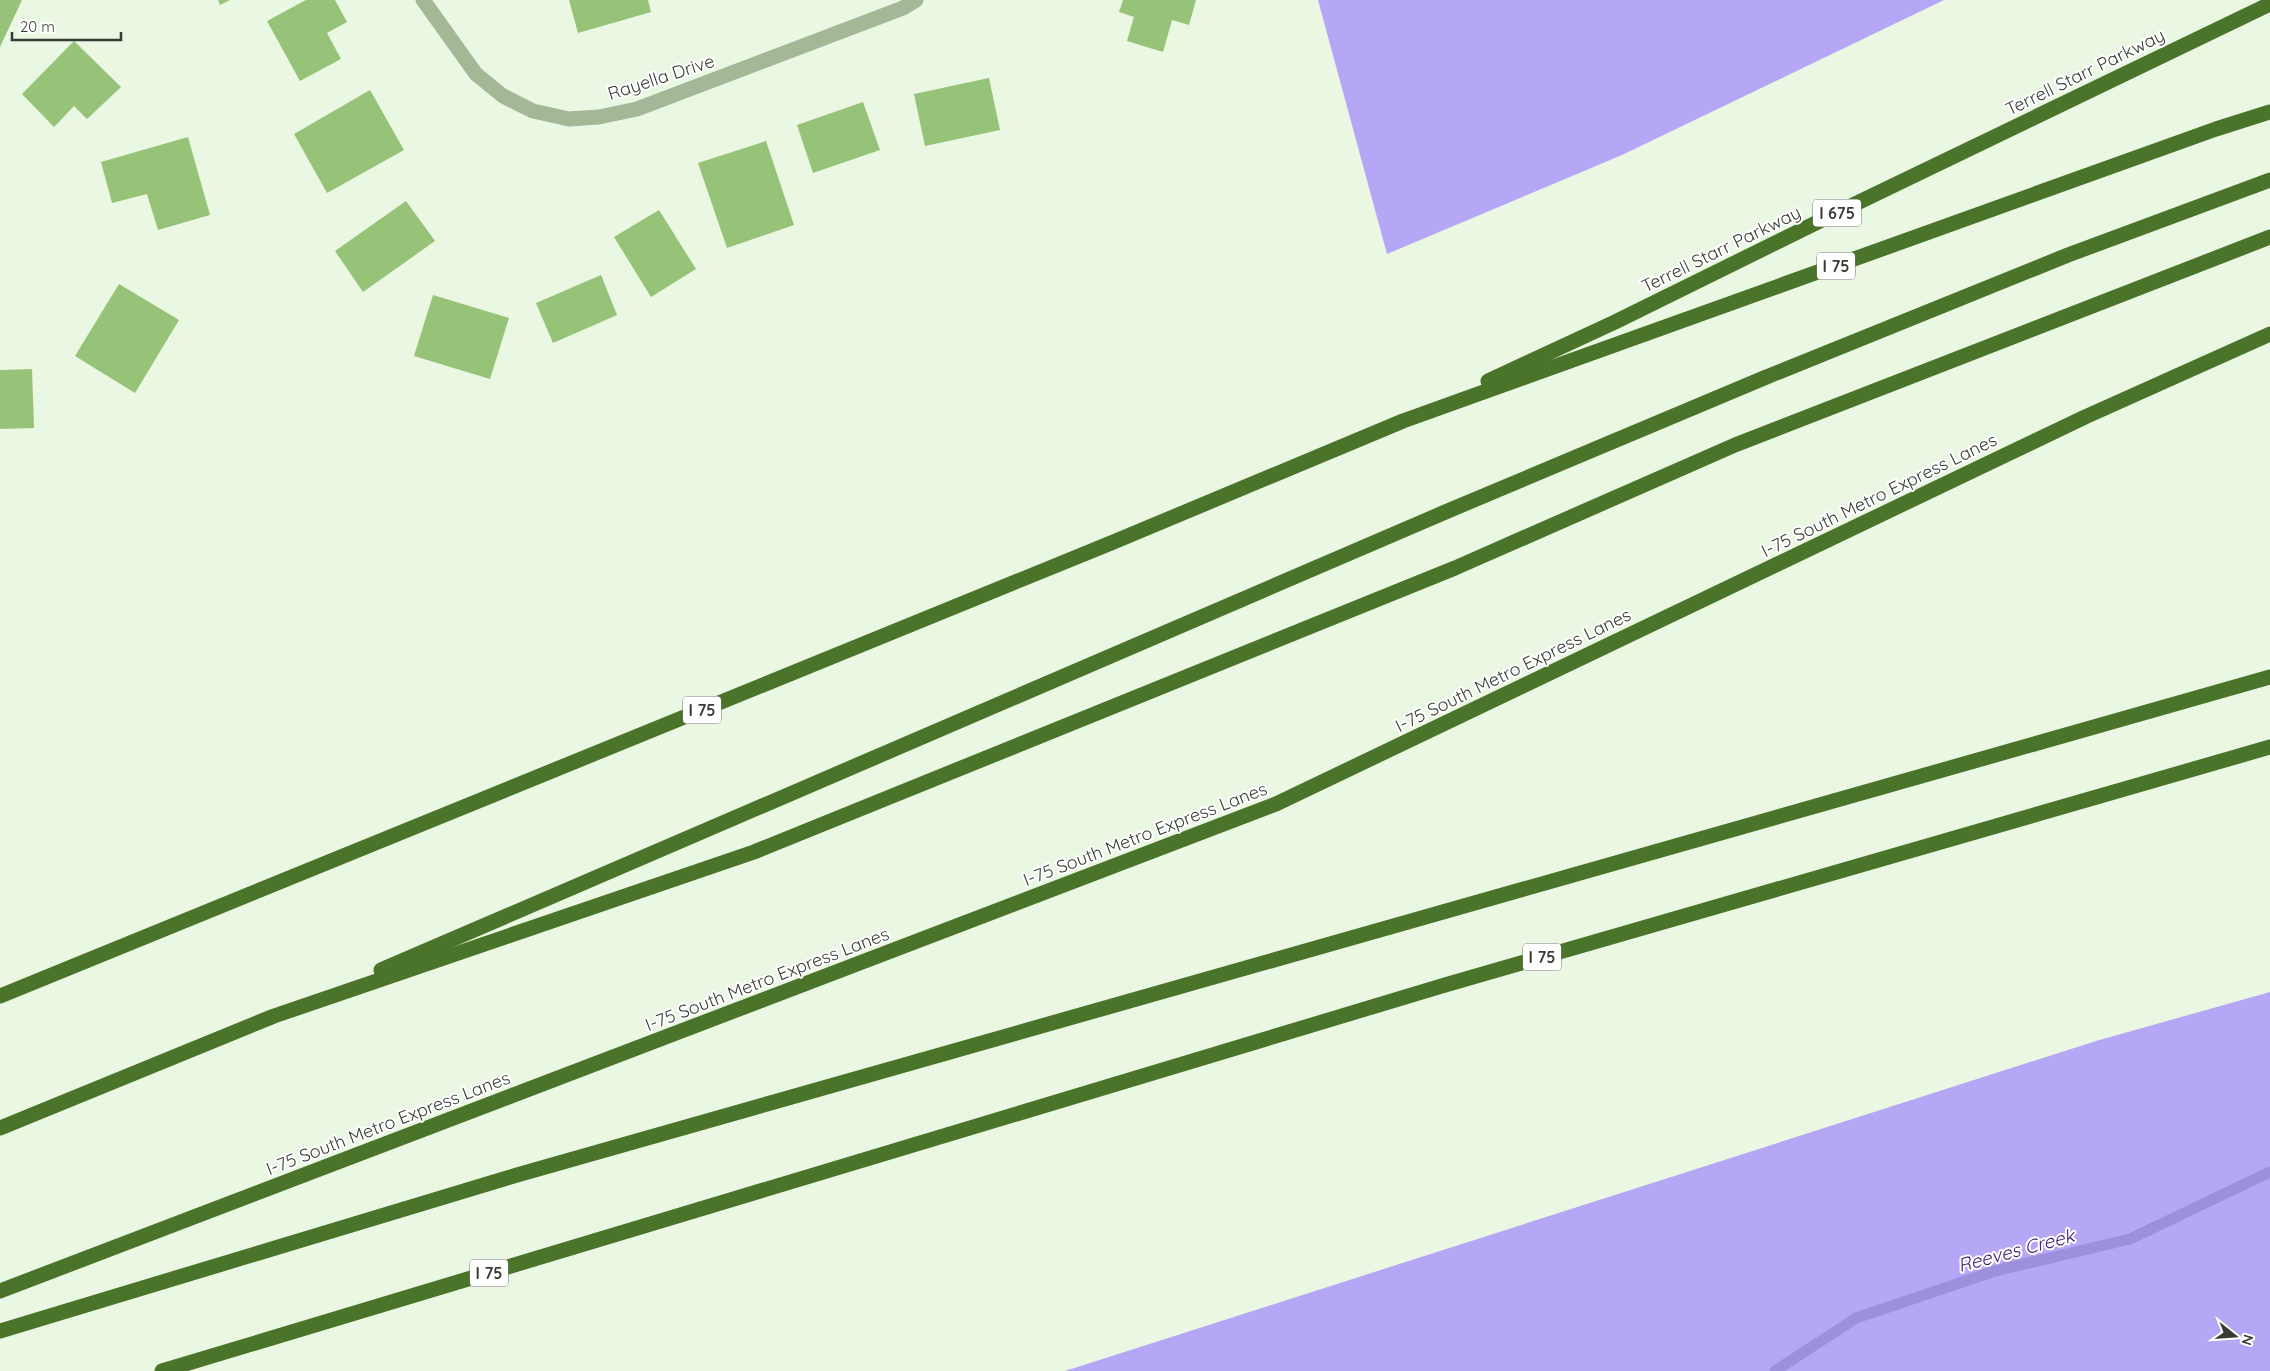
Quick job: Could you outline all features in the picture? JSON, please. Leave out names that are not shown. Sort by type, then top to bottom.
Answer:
[{"type":"highway","name":"Terrell Starr Parkway","points":[[1403,421],[1615,322],[1828,216],[2270,4]]},
{"type":"highway","name":"I 75","points":[[0,996],[1112,543],[1403,421],[2270,112]]},
{"type":"highway","points":[[0,1128],[274,1016],[1434,517],[1755,382],[2059,258],[2270,180]]},
{"type":"highway","points":[[274,1016],[754,852],[1455,568],[1735,445],[2270,237]]},
{"type":"highway","name":"I-75 South Metro Express Lanes","points":[[0,1291],[1276,804],[2085,417],[2270,334]]},
{"type":"highway","points":[[0,1331],[516,1175],[2270,677]]},
{"type":"highway","name":"I 75","points":[[162,1371],[1445,985],[2270,747]]},
{"type":"street","name":"Rayella Drive","points":[[423,0],[476,74],[503,96],[533,111],[569,119],[599,117],[637,109],[903,8],[916,0]]},
{"type":"shaded area","points":[[1318,0],[1944,0],[1622,155],[1387,254]]},
{"type":"shaded area","points":[[2270,992],[2270,1371],[1065,1371],[2096,1041]]},
{"type":"building","points":[[0,0],[22,0],[0,47]]},
{"type":"building","points":[[218,0],[230,0],[220,5]]},
{"type":"building","points":[[306,0],[335,0],[347,22],[327,33],[341,59],[300,81],[267,21]]},
{"type":"building","points":[[569,0],[648,0],[651,12],[578,33]]},
{"type":"building","points":[[1123,0],[1196,0],[1189,25],[1172,20],[1163,52],[1127,41],[1134,17],[1119,12]]},
{"type":"building","points":[[74,41],[121,87],[87,119],[74,106],[54,127],[22,94]]},
{"type":"building","points":[[989,78],[1000,130],[925,146],[914,94]]},
{"type":"building","points":[[370,90],[404,150],[327,193],[294,134]]},
{"type":"building","points":[[863,102],[880,150],[813,173],[797,125]]},
{"type":"building","points":[[188,137],[210,215],[158,230],[147,194],[112,203],[101,162]]},
{"type":"building","points":[[766,141],[794,225],[727,248],[698,163]]},
{"type":"building","points":[[406,201],[435,241],[363,292],[335,251]]},
{"type":"building","points":[[659,210],[696,269],[651,297],[614,237]]},
{"type":"building","points":[[601,275],[617,315],[553,343],[536,303]]},
{"type":"building","points":[[119,284],[179,320],[135,393],[75,356]]},
{"type":"building","points":[[433,295],[509,318],[490,379],[414,356]]},
{"type":"building","points":[[32,369],[34,428],[0,429],[0,370]]},
{"type":"waterway","name":"Reeves Creek","points":[[1775,1371],[1856,1318],[1995,1271],[2130,1239],[2270,1172]]}]
